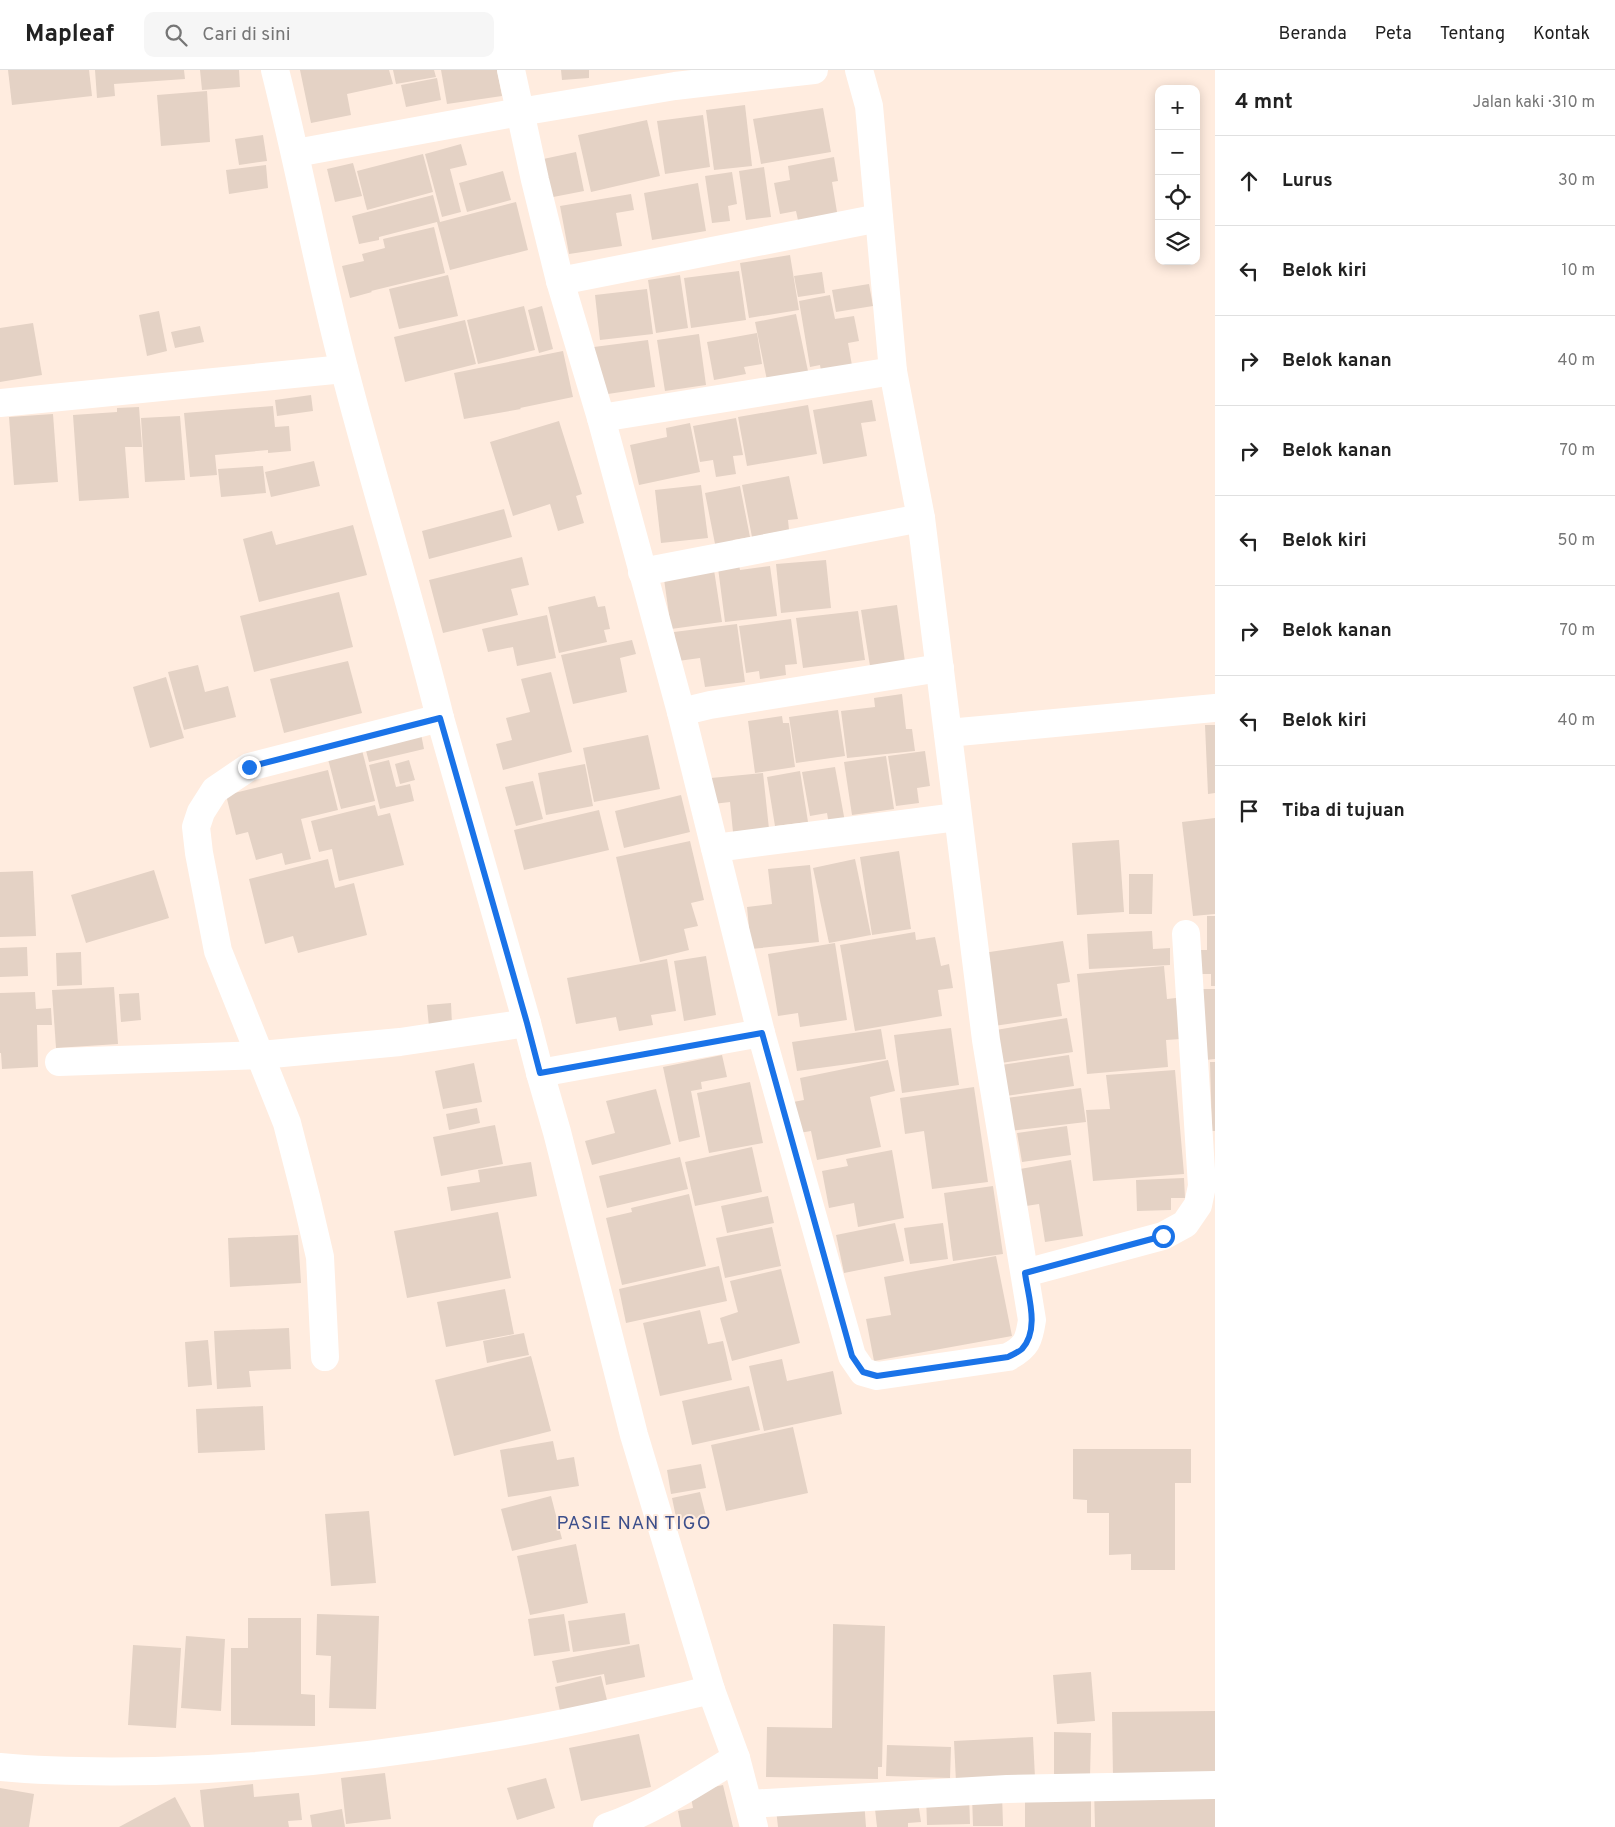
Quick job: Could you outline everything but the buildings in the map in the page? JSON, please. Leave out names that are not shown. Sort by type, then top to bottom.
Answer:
[{"type":"street","points":[[275,70],[296,154],[320,274],[344,369],[557,1132],[634,1435],[711,1690],[736,1758],[751,1816],[1006,1789],[1215,1785]]},
{"type":"street","points":[[512,70],[520,112],[560,281],[601,418],[681,712],[762,1033],[852,1356],[863,1372],[877,1376],[1008,1357],[1021,1350],[1029,1338],[1032,1320],[986,1040],[921,518],[893,371],[869,106],[859,70]]},
{"type":"street","points":[[296,154],[520,112],[674,86],[814,70]]},
{"type":"street","points":[[560,281],[879,218]]},
{"type":"street","points":[[0,402],[344,369]]},
{"type":"street","points":[[601,418],[893,371]]},
{"type":"street","points":[[642,572],[921,518]]},
{"type":"street","points":[[681,712],[940,668]]},
{"type":"street","points":[[948,733],[1215,708]]},
{"type":"street","points":[[325,1356],[320,1257],[287,1123],[218,950],[196,827],[201,812],[216,790],[249,767],[440,718]]},
{"type":"street","points":[[715,848],[958,817]]},
{"type":"street","points":[[1025,1273],[1163,1236],[1185,1224],[1198,1205],[1202,1186],[1186,934]]},
{"type":"street","points":[[58,1062],[261,1055],[400,1042],[527,1023]]},
{"type":"street","points":[[540,1073],[762,1033]]},
{"type":"street","points":[[0,1767],[51,1772],[222,1769],[324,1760],[490,1737],[568,1722],[711,1690]]},
{"type":"street","points":[[607,1827],[656,1804],[736,1758]]},
{"type":"district","name":"PASIE NAN TIGO","points":[[634,1522]]},
{"type":"route","points":[[249,767],[440,718],[540,1073],[762,1033],[852,1356],[863,1372],[877,1376],[1008,1357],[1021,1350],[1029,1338],[1032,1320],[1025,1273],[1163,1236]]}]
